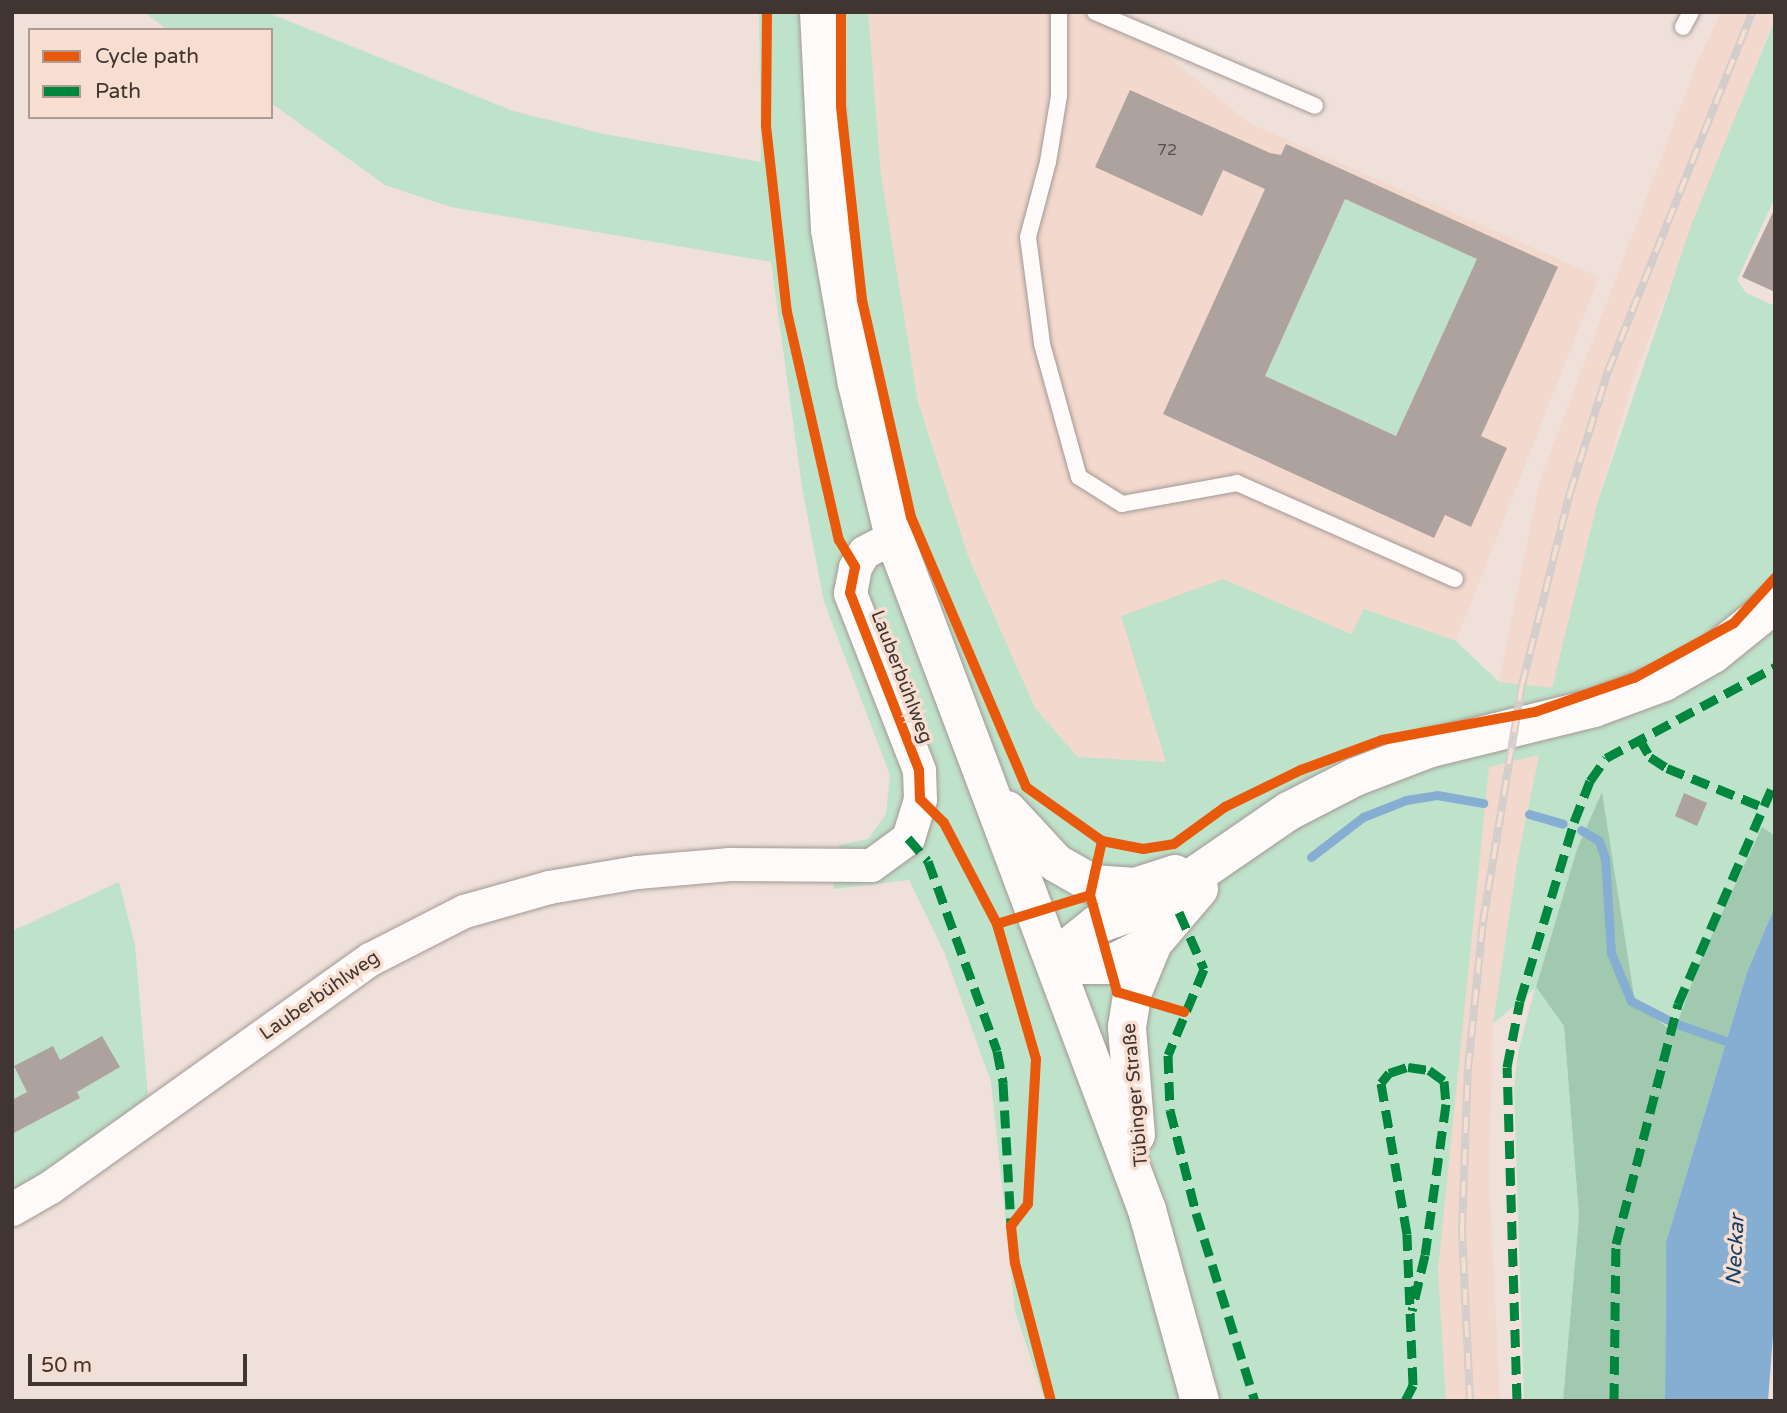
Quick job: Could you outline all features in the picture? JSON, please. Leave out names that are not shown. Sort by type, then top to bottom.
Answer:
[{"type":"main road","points":[[819,12],[830,230],[857,384],[894,537],[996,799],[1147,1210],[1200,1401]]},
{"type":"main road","name":"Tübinger Straße","points":[[1056,962],[1096,925],[1152,905],[1227,857],[1289,811],[1355,777],[1431,748],[1594,708],[1664,682],[1713,654],[1775,604]]},
{"type":"main road","points":[[996,799],[1056,863],[1093,884],[1135,887],[1227,857]]},
{"type":"main road","name":"Tübinger Straße","points":[[1147,1210],[1127,1027],[1140,967],[1153,943],[1227,857]]},
{"type":"main road","name":"Tübinger Straße","points":[[1056,962],[1109,965],[1153,943]]},
{"type":"street","name":"Lauberbühlweg","points":[[12,1209],[50,1187],[370,959],[464,911],[549,887],[637,872],[730,864],[871,865],[908,838],[920,799],[919,770],[850,593],[855,568],[864,552],[894,537]]},
{"type":"lane","points":[[1059,12],[1059,96],[1048,162],[1028,237],[1042,344],[1079,477],[1122,503],[1237,483],[1455,579]]},
{"type":"lane","points":[[1095,12],[1315,106]]},
{"type":"shaded area","points":[[868,12],[1113,12],[1249,123],[1599,277],[1456,641],[1166,762],[1079,757],[1035,708],[968,556],[918,402],[881,175]]},
{"type":"shaded area","points":[[1721,12],[1775,15],[1633,380],[1597,504],[1552,688],[1542,688],[1539,755],[1517,863],[1493,1024],[1489,1178],[1500,1401],[1446,1401],[1438,1270],[1489,766],[1497,764],[1512,684],[1499,682],[1539,483],[1696,65]]},
{"type":"green space","points":[[144,12],[266,12],[513,111],[604,134],[761,162],[759,12],[868,12],[881,175],[918,402],[968,556],[1035,708],[1078,757],[1166,762],[1121,616],[1223,579],[1351,634],[1364,609],[1456,641],[1499,682],[1552,688],[1597,504],[1692,223],[1775,19],[1775,197],[1737,280],[1746,293],[1775,306],[1775,836],[1762,828],[1699,963],[1674,1034],[1635,1002],[1602,794],[1577,849],[1536,987],[1564,1026],[1579,1216],[1563,1401],[1524,1401],[1514,1088],[1518,1052],[1535,988],[1493,1024],[1517,863],[1539,755],[1489,767],[1438,1270],[1446,1401],[1045,1401],[1015,1311],[991,1082],[945,954],[909,880],[833,889],[839,845],[868,839],[886,814],[890,775],[824,602],[802,487],[771,262],[451,207],[385,185],[273,104],[273,28],[165,28]]},
{"type":"green space","points":[[1345,199],[1477,259],[1396,436],[1265,376]]},
{"type":"green space","points":[[1602,792],[1635,1002],[1674,1033],[1699,963],[1762,827],[1775,836],[1775,906],[1747,972],[1666,1242],[1665,1401],[1563,1401],[1579,1216],[1564,1026],[1536,987],[1577,849]]},
{"type":"green space","points":[[119,882],[135,945],[148,1096],[53,1171],[12,1192],[12,931]]},
{"type":"water","name":"Neckar","points":[[1775,906],[1775,1309],[1768,1401],[1665,1401],[1666,1242],[1747,972]]},
{"type":"building","points":[[1130,90],[1270,153],[1281,155],[1286,144],[1558,267],[1481,436],[1507,448],[1471,527],[1445,515],[1434,538],[1163,414],[1265,189],[1223,170],[1202,216],[1095,167]],"holes":[[[1345,199],[1477,259],[1396,436],[1265,376]]]},
{"type":"building","points":[[1775,208],[1775,292],[1742,277]]},
{"type":"building","points":[[1684,793],[1707,803],[1697,826],[1675,816]]},
{"type":"building","points":[[102,1036],[120,1067],[77,1092],[80,1098],[12,1134],[12,1100],[27,1092],[14,1066],[53,1046],[60,1060]]},
{"type":"waterway","points":[[1311,857],[1363,817],[1406,800],[1437,795],[1483,803]]},
{"type":"waterway","points":[[1529,814],[1563,824]]},
{"type":"waterway","points":[[1581,830],[1599,841],[1605,858],[1611,953],[1631,1001],[1674,1023],[1737,1045]]},
{"type":"railway","points":[[1470,1401],[1462,1229],[1468,1069],[1483,922],[1522,685],[1570,493],[1608,371],[1752,12]]},
{"type":"marked path","points":[[1517,1401],[1507,1067],[1520,1001],[1574,822],[1590,781],[1606,758],[1775,667]]},
{"type":"marked path","points":[[1639,738],[1650,757],[1667,768],[1760,806]]},
{"type":"marked path","points":[[1614,1401],[1616,1244],[1678,1004],[1775,781]]},
{"type":"marked path","points":[[908,838],[928,861],[997,1051],[1003,1083],[1011,1227]]},
{"type":"marked path","points":[[1179,912],[1204,969],[1168,1055],[1170,1110],[1196,1213],[1255,1401]]},
{"type":"marked path","points":[[1405,1401],[1413,1385],[1407,1234],[1381,1083],[1389,1073],[1408,1067],[1429,1070],[1444,1081],[1446,1104],[1425,1255],[1412,1311]]},
{"type":"cycle path","points":[[767,12],[766,126],[787,312],[839,540],[855,567],[850,593],[919,770],[920,799],[944,823],[997,924],[1036,1059],[1028,1204],[1011,1226],[1015,1263],[1051,1401]]},
{"type":"cycle path","points":[[841,12],[841,107],[862,300],[911,517],[1026,787],[1102,841],[1143,849],[1174,844],[1225,807],[1301,770],[1382,740],[1535,712],[1634,678],[1734,623],[1775,578]]},
{"type":"cycle path","points":[[1102,841],[1090,895],[1117,992],[1184,1012]]},
{"type":"cycle path","points":[[997,924],[1090,895]]}]
